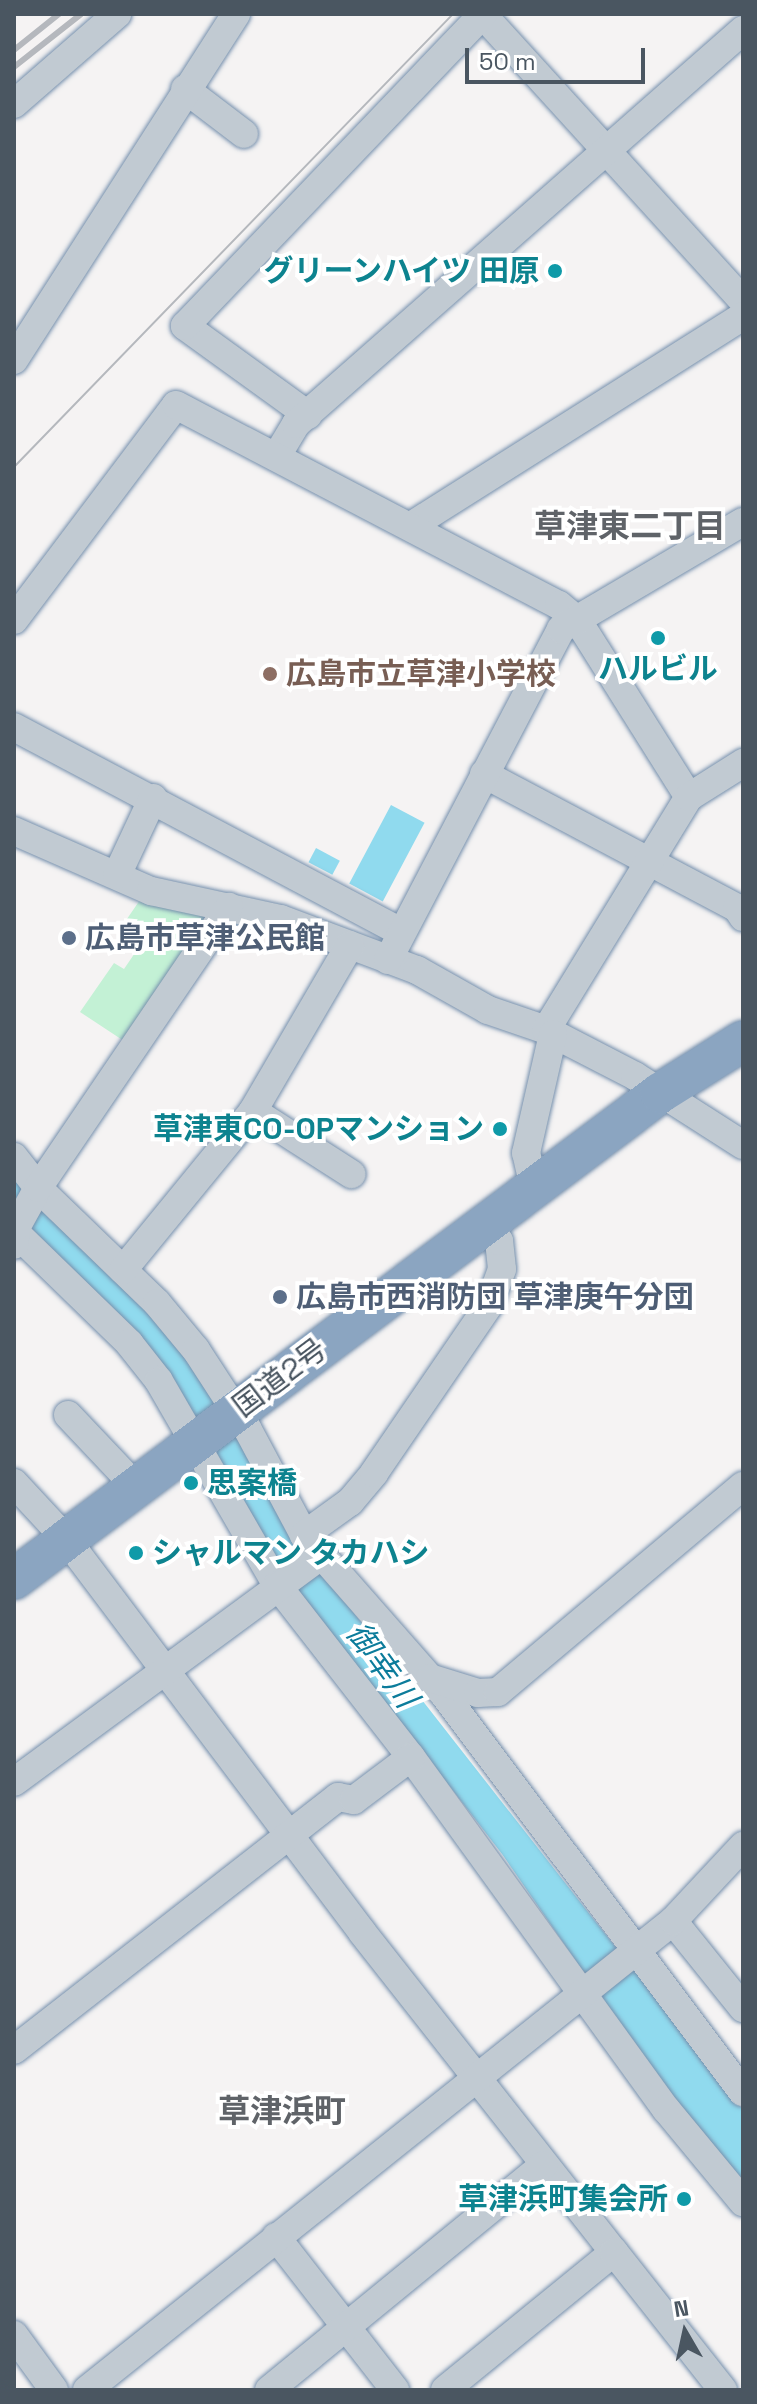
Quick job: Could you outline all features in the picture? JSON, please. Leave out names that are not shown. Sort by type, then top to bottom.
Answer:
[{"type":"highway","name":"国道2号","points":[[14,1579],[660,1093],[743,1041]]},
{"type":"street","points":[[14,104],[117,14]]},
{"type":"street","points":[[14,360],[185,89],[236,14]]},
{"type":"street","points":[[308,415],[185,326],[482,14],[743,301]]},
{"type":"street","points":[[278,454],[296,424],[743,30]]},
{"type":"street","points":[[185,89],[244,134]]},
{"type":"street","points":[[411,526],[743,316]]},
{"type":"street","points":[[14,620],[176,405],[278,454],[559,605],[578,621],[689,797]]},
{"type":"street","points":[[388,960],[399,931],[561,629],[743,522]]},
{"type":"street","points":[[14,727],[399,931]]},
{"type":"street","points":[[534,1187],[526,1153],[549,1032],[689,797],[743,763]]},
{"type":"street","points":[[484,774],[649,865],[737,908],[743,917]]},
{"type":"street","points":[[117,875],[153,798]]},
{"type":"street","points":[[14,831],[187,903],[229,907],[350,945],[433,978],[488,1010],[549,1032],[660,1093],[743,1145]]},
{"type":"street","points":[[229,907],[38,1192],[15,1234],[129,1343],[159,1381],[215,1427],[314,1550],[430,1678],[631,1955],[743,2092]]},
{"type":"street","points":[[123,1270],[253,1111],[350,945]]},
{"type":"street","points":[[253,1111],[351,1174]]},
{"type":"street","points":[[14,1157],[38,1192],[123,1270],[196,1350],[215,1427],[282,1582],[743,2202]]},
{"type":"street","points":[[14,1782],[282,1582],[314,1550],[374,1473],[489,1305],[500,1281],[502,1259],[499,1241],[486,1223]]},
{"type":"street","points":[[68,1415],[136,1487]]},
{"type":"street","points":[[14,1483],[66,1539],[474,2078],[723,2390]]},
{"type":"street","points":[[430,1678],[478,1693],[498,1692],[743,1486]]},
{"type":"street","points":[[14,2050],[338,1797],[354,1800],[411,1757]]},
{"type":"street","points":[[87,2390],[673,1921],[743,1846]]},
{"type":"street","points":[[673,1921],[743,2008]]},
{"type":"street","points":[[269,2390],[544,2165]]},
{"type":"street","points":[[276,2237],[395,2390]]},
{"type":"street","points":[[445,2390],[614,2252]]},
{"type":"street","points":[[14,2335],[54,2390]]},
{"type":"green space","points":[[142,897],[214,917],[127,1043],[80,1012],[114,963],[124,969],[139,947],[118,932]]},
{"type":"water","points":[[391,805],[425,823],[383,901],[349,884]]},
{"type":"water","points":[[316,848],[340,861],[332,875],[308,862]]},
{"type":"water","name":"御幸川","points":[[14,1175],[190,1353],[303,1548],[743,2110],[743,2185],[679,2110],[502,1854],[278,1564],[215,1461],[14,1220]]},
{"type":"tram line","points":[[14,467],[453,14]]},
{"type":"railway","points":[[14,50],[59,14]]},
{"type":"railway","points":[[14,67],[81,14]]},
{"type":"place","name":"グリーンハイツ 田原","points":[[555,271]]},
{"type":"place","name":"ハルビル","points":[[658,638]]},
{"type":"place","name":"広島市立草津小学校","points":[[270,674]]},
{"type":"place","name":"広島市草津公民館","points":[[69,938]]},
{"type":"place","name":"草津東CO-OPマンション","points":[[500,1129]]},
{"type":"place","name":"広島市西消防団 草津庚午分団","points":[[280,1297]]},
{"type":"place","name":"思案橋","points":[[191,1483]]},
{"type":"place","name":"シャルマン タカハシ","points":[[136,1553]]},
{"type":"place","name":"草津浜町集会所","points":[[684,2199]]},
{"type":"district","name":"草津東二丁目","points":[[630,526]]},
{"type":"district","name":"草津浜町","points":[[282,2111]]}]
